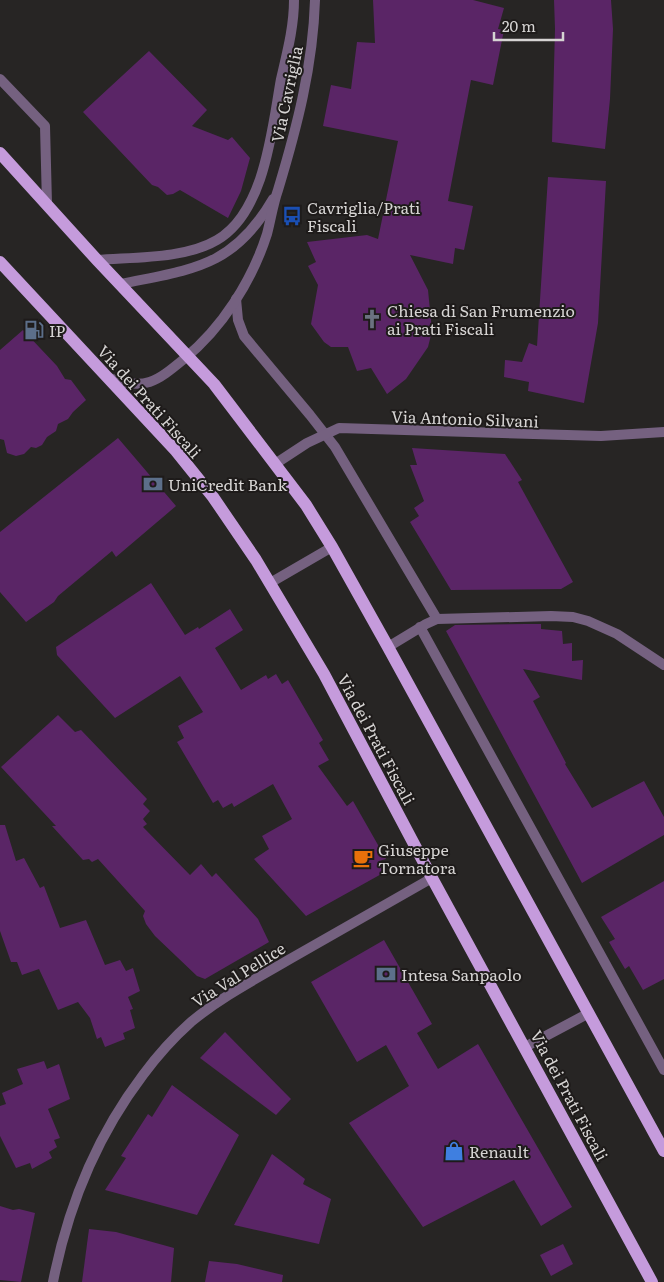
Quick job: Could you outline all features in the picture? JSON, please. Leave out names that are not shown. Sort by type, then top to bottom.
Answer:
[{"type":"main road","points":[[0,153],[97,260],[214,384],[306,505],[388,646],[664,1151]]},
{"type":"main road","name":"Via dei Prati Fiscali","points":[[0,262],[154,426],[199,479],[226,515],[270,583],[324,674],[432,878],[652,1282]]},
{"type":"street","points":[[97,260],[196,250],[216,241],[237,223],[253,195],[268,148],[293,23],[294,0]]},
{"type":"street","name":"Via Cavriglia","points":[[108,378],[127,384],[144,384],[162,377],[207,338],[236,298],[249,276],[266,235],[303,98],[311,49],[315,0]]},
{"type":"street","points":[[0,79],[45,126],[47,204]]},
{"type":"street","name":"Via Cavriglia","points":[[121,284],[181,272],[221,256],[249,234],[277,191]]},
{"type":"street","points":[[236,298],[238,320],[244,336],[325,434],[355,479],[437,619]]},
{"type":"street","name":"Via Antonio Silvani","points":[[275,464],[325,434],[339,428],[582,436],[619,436],[664,432]]},
{"type":"street","points":[[270,583],[332,547]]},
{"type":"street","points":[[388,646],[437,619],[573,617],[588,621],[617,634],[664,665]]},
{"type":"street","points":[[420,627],[664,1070]]},
{"type":"street","name":"Via Val Pellice","points":[[53,1282],[68,1219],[85,1172],[96,1149],[136,1083],[175,1038],[205,1011],[229,995],[432,878]]},
{"type":"street","points":[[525,1047],[589,1013]]},
{"type":"building","points":[[373,0],[473,0],[504,8],[498,29],[504,30],[493,85],[471,80],[448,201],[473,206],[464,250],[455,248],[453,264],[410,255],[428,290],[432,331],[428,347],[406,379],[387,394],[371,368],[357,371],[348,347],[331,347],[324,342],[311,324],[318,285],[308,266],[316,262],[307,242],[367,235],[378,239],[398,141],[323,126],[331,85],[351,89],[357,42],[375,43]]},
{"type":"building","points":[[554,0],[611,0],[613,29],[610,99],[605,149],[552,142]]},
{"type":"building","points":[[149,51],[207,110],[192,126],[228,140],[232,137],[250,158],[241,191],[228,218],[180,190],[167,195],[158,187],[152,185],[83,112]]},
{"type":"building","points":[[548,177],[606,181],[598,323],[584,403],[528,391],[529,382],[504,377],[505,360],[522,362],[529,343],[537,346]]},
{"type":"building","points":[[23,330],[57,366],[65,379],[71,380],[86,400],[68,419],[58,424],[56,431],[47,437],[42,445],[36,448],[31,447],[24,454],[16,456],[7,453],[4,440],[0,439],[0,350]]},
{"type":"building","points":[[118,438],[176,506],[116,557],[112,551],[58,596],[54,602],[26,622],[0,592],[0,532]]},
{"type":"building","points":[[412,448],[505,454],[522,480],[518,482],[573,582],[561,589],[451,590],[410,522],[419,516],[414,508],[424,501],[410,465],[417,465]]},
{"type":"building","points":[[151,583],[185,635],[198,627],[199,629],[230,609],[243,630],[215,648],[241,690],[266,675],[268,679],[276,674],[282,684],[288,680],[323,740],[319,743],[329,760],[318,766],[347,806],[353,801],[386,859],[379,861],[385,872],[306,916],[254,859],[269,849],[262,836],[292,819],[273,784],[234,807],[232,803],[223,808],[218,800],[213,803],[177,742],[184,738],[178,726],[203,712],[180,676],[115,718],[57,655],[56,647]]},
{"type":"building","points":[[541,624],[541,629],[562,631],[563,644],[572,643],[572,661],[583,660],[582,680],[523,669],[540,697],[533,701],[565,764],[592,808],[644,781],[664,817],[664,835],[582,883],[446,631],[455,625]]},
{"type":"building","points":[[58,715],[75,732],[81,730],[147,799],[143,804],[150,811],[143,819],[147,824],[143,827],[190,875],[201,864],[212,877],[216,873],[258,919],[269,942],[205,979],[197,976],[155,936],[146,924],[143,916],[145,911],[98,859],[92,862],[89,859],[83,860],[52,826],[56,826],[1,767]]},
{"type":"building","points":[[0,825],[5,825],[16,861],[24,858],[40,888],[44,886],[60,928],[86,920],[105,965],[120,960],[126,971],[133,968],[140,991],[128,997],[133,1009],[130,1010],[135,1028],[123,1033],[125,1039],[105,1047],[101,1037],[97,1039],[90,1018],[78,1002],[58,1010],[39,969],[22,975],[17,962],[11,962],[0,931]]},
{"type":"building","points":[[664,881],[664,979],[643,990],[629,966],[625,969],[609,942],[615,939],[601,917]]},
{"type":"building","name":"Renault","points":[[384,940],[432,1024],[417,1033],[438,1069],[478,1044],[572,1207],[541,1226],[514,1180],[423,1227],[349,1123],[409,1086],[386,1045],[357,1062],[311,982]]},
{"type":"building","points":[[225,1032],[291,1099],[276,1115],[200,1058]]},
{"type":"building","points":[[44,1061],[47,1069],[59,1064],[70,1099],[48,1109],[60,1138],[54,1140],[57,1147],[49,1152],[52,1158],[32,1169],[30,1163],[16,1168],[0,1136],[0,1106],[6,1104],[2,1093],[23,1084],[17,1069]]},
{"type":"building","points":[[172,1085],[239,1135],[197,1215],[105,1190],[126,1158],[121,1156],[148,1114],[152,1117]]},
{"type":"building","points":[[272,1154],[305,1179],[303,1184],[331,1199],[319,1244],[234,1225]]},
{"type":"building","points":[[0,1206],[35,1213],[21,1282],[0,1280]]},
{"type":"building","points":[[89,1229],[116,1232],[174,1248],[171,1282],[82,1282]]},
{"type":"building","points":[[563,1244],[573,1264],[551,1276],[540,1255]]},
{"type":"building","points":[[209,1261],[237,1264],[283,1275],[282,1282],[205,1282]]},
{"type":"place","name":"Cavriglia/Prati Fiscali","points":[[292,216]]},
{"type":"place","name":"Chiesa di San Frumenzio ai Prati Fiscali","points":[[372,319]]},
{"type":"place","name":"IP","points":[[34,330]]},
{"type":"place","name":"UniCredit Bank","points":[[153,484]]},
{"type":"place","name":"Giuseppe Tornatora","points":[[363,858]]},
{"type":"place","name":"Intesa Sanpaolo","points":[[386,974]]},
{"type":"place","name":"Renault","points":[[454,1151]]}]
